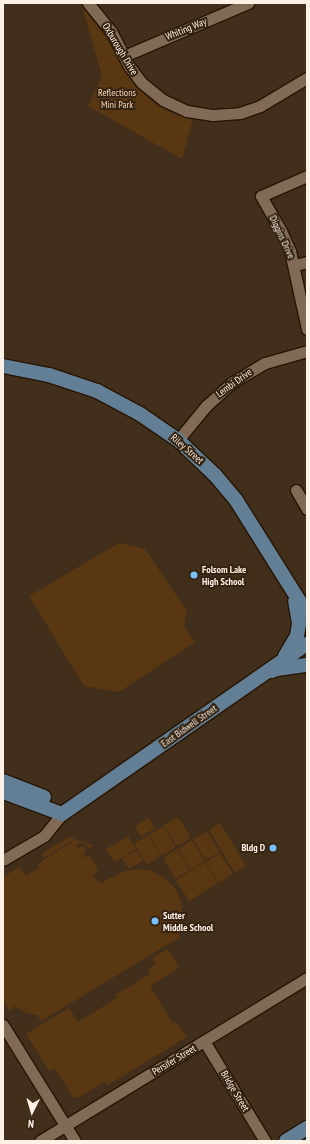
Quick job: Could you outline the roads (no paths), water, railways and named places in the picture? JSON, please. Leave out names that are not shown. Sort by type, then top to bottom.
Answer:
[{"type":"main road","name":"Riley Street","points":[[3,366],[49,375],[96,391],[140,414],[178,440],[215,475],[236,500],[307,613]]},
{"type":"main road","points":[[283,660],[297,636],[299,623],[292,589]]},
{"type":"main road","name":"East Bidwell Street","points":[[66,811],[307,644]]},
{"type":"main road","points":[[254,680],[277,669],[307,665]]},
{"type":"main road","points":[[3,781],[66,811]]},
{"type":"main road","points":[[3,792],[66,811]]},
{"type":"main road","points":[[286,1141],[307,1128]]},
{"type":"street","name":"Oxburough Drive","points":[[88,3],[111,31],[136,75],[154,94],[172,105],[198,114],[224,115],[250,110],[269,101],[307,78]]},
{"type":"street","name":"Whiting Way","points":[[124,56],[248,3]]},
{"type":"street","name":"Diggins Drive","points":[[307,176],[261,196],[285,238],[295,265],[307,329]]},
{"type":"street","points":[[295,265],[307,262]]},
{"type":"street","name":"Lembi Drive","points":[[178,440],[206,406],[233,382],[265,363],[307,351]]},
{"type":"street","points":[[296,490],[307,509]]},
{"type":"street","points":[[3,860],[44,836],[66,811]]},
{"type":"street","name":"Persifer Street","points":[[40,1141],[307,978]]},
{"type":"street","points":[[3,1026],[75,1141]]},
{"type":"street","name":"Bridge Street","points":[[204,1041],[266,1141]]},
{"type":"place","name":"Folsom Lake High School","points":[[194,575]]},
{"type":"place","name":"Bldg D","points":[[273,848]]},
{"type":"place","name":"Sutter Middle School","points":[[155,921]]},
{"type":"park label","name":"Reflections Mini Park","points":[[117,98]]}]
